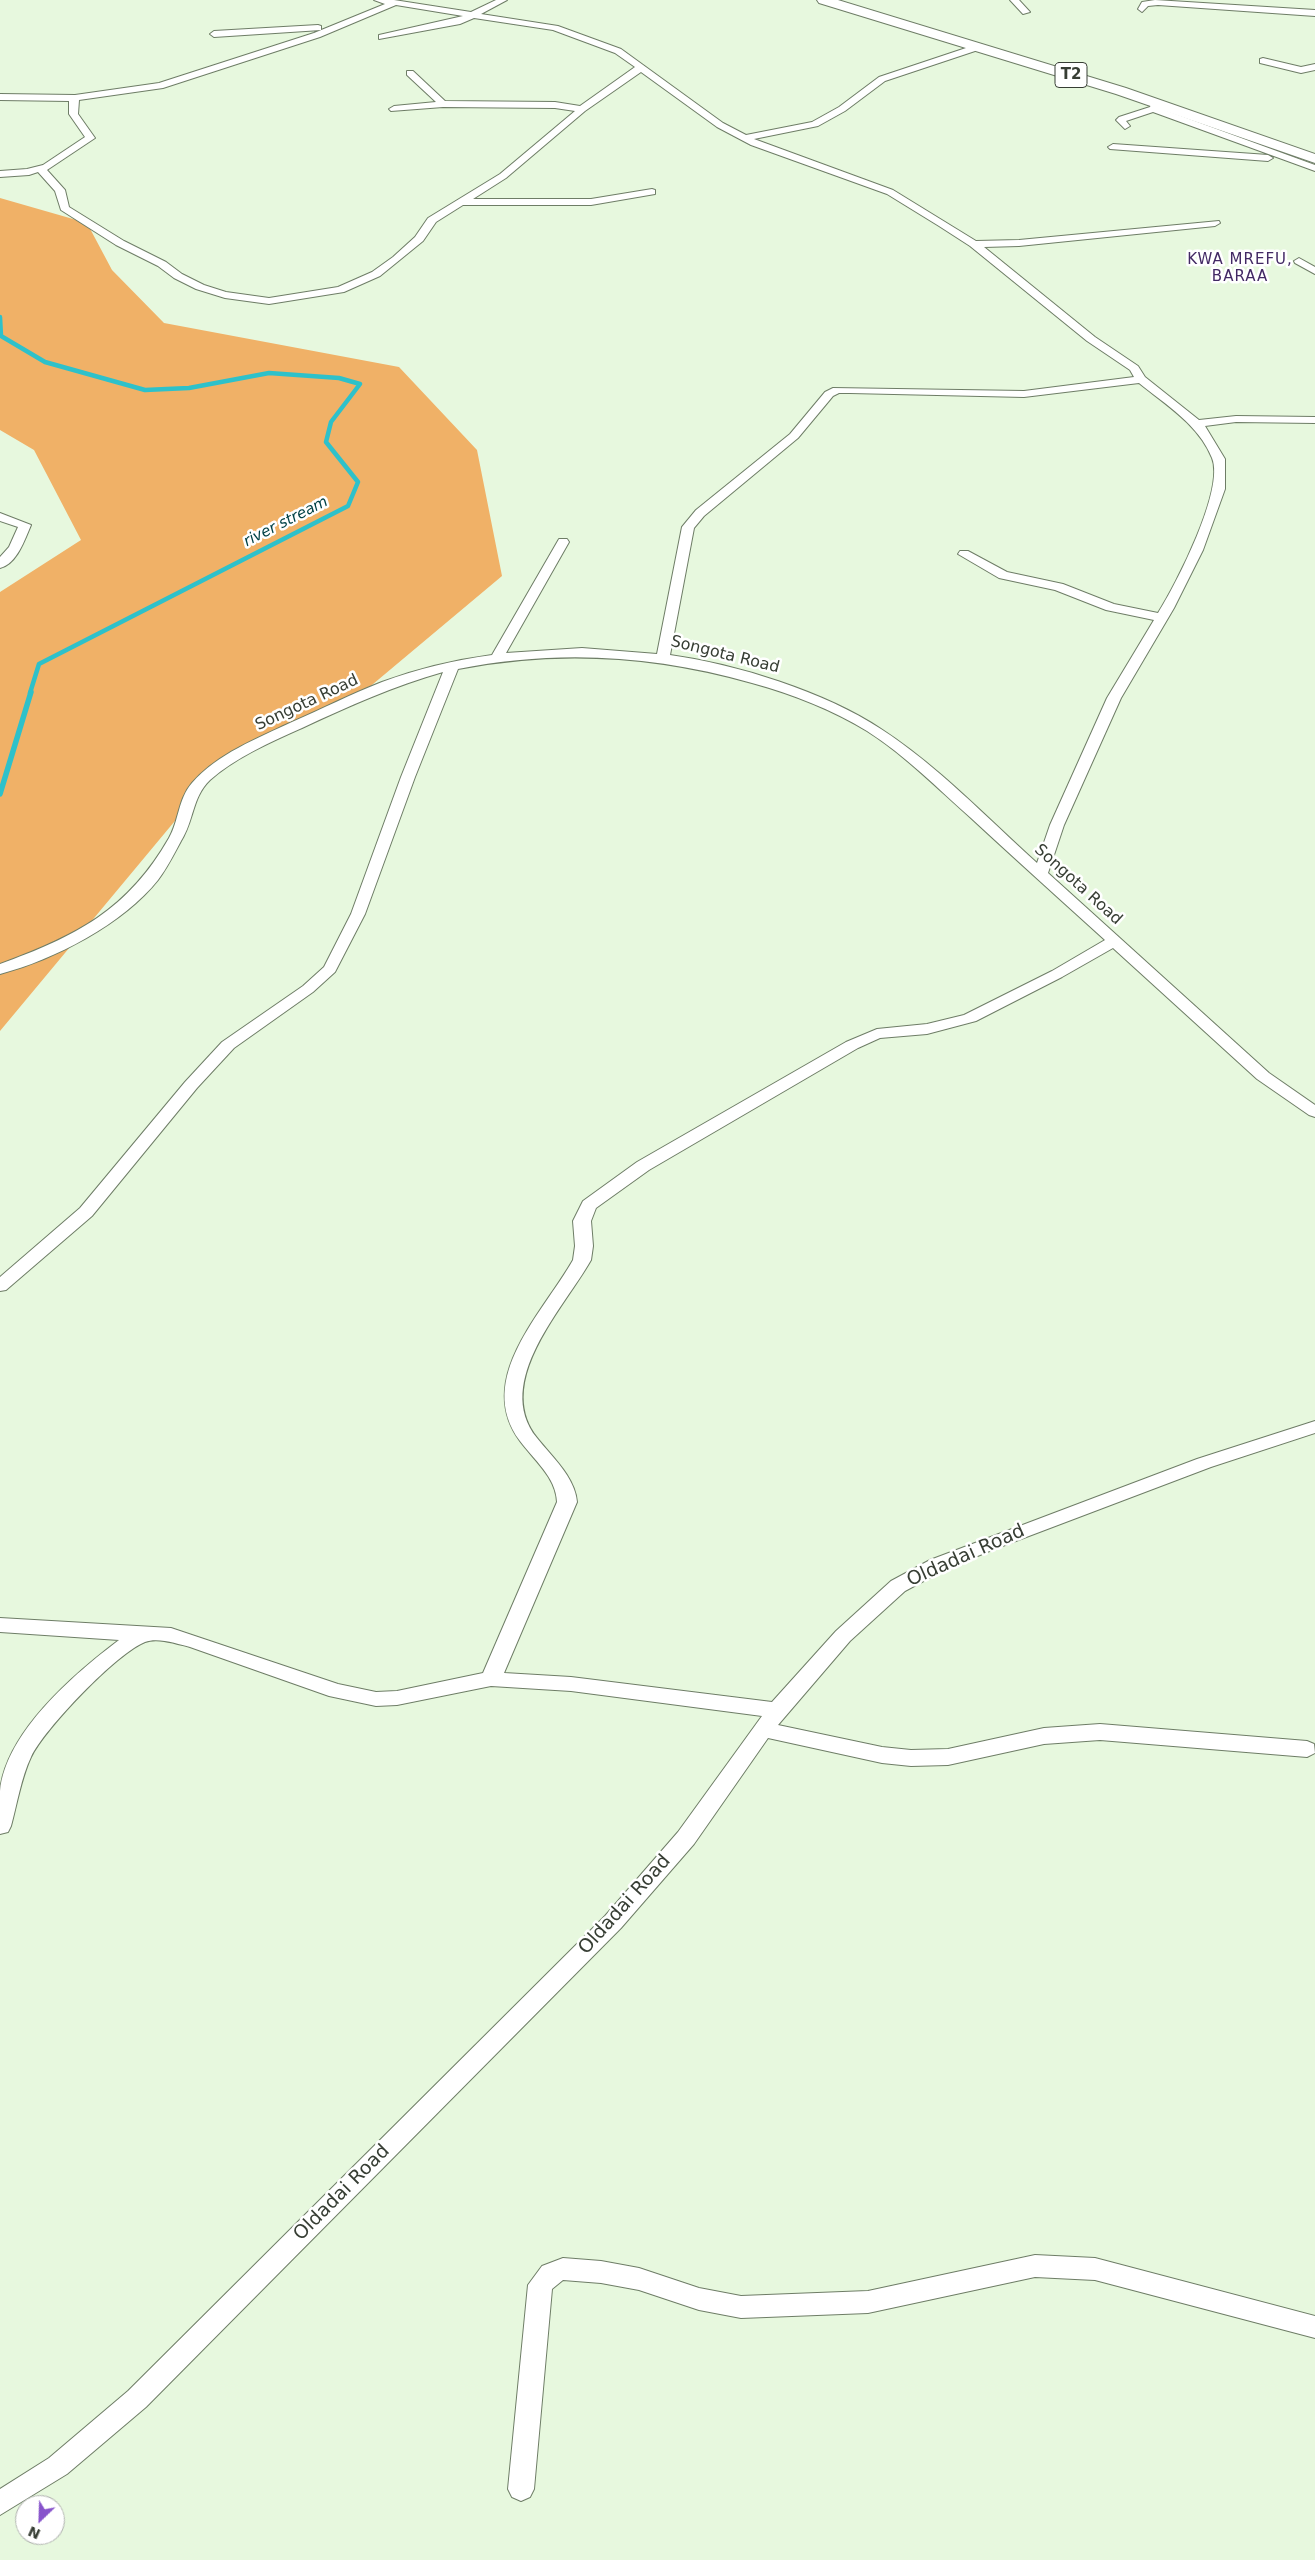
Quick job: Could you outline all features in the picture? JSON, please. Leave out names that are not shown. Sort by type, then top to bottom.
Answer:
[{"type":"highway","name":"T2","points":[[824,0],[978,47],[1315,159]]},
{"type":"highway","name":"T2","points":[[854,0],[1267,127]]},
{"type":"street","points":[[378,0],[568,32],[618,51],[720,124],[745,138],[767,148],[890,192],[974,244],[1084,333],[1134,368],[1141,379],[1197,424],[1219,459],[1219,489],[1197,550],[1162,618],[1114,698],[1057,825],[1040,874]]},
{"type":"street","points":[[382,37],[406,30],[456,22],[503,0]]},
{"type":"street","points":[[1014,0],[1026,12]]},
{"type":"street","points":[[1142,9],[1145,4],[1158,2],[1315,13]]},
{"type":"street","points":[[0,96],[75,98],[160,86],[338,27],[394,3]]},
{"type":"street","points":[[214,34],[338,27]]},
{"type":"street","points":[[745,138],[788,132],[815,124],[842,109],[882,79],[978,47]]},
{"type":"street","points":[[1263,61],[1301,70],[1315,67]]},
{"type":"street","points":[[41,168],[42,172],[60,190],[64,208],[73,215],[200,287],[261,301],[287,300],[355,285],[376,274],[397,259],[419,239],[432,220],[503,176],[582,109],[640,68]]},
{"type":"street","points":[[410,73],[443,104]]},
{"type":"street","points":[[0,174],[28,172],[41,168],[90,138],[73,112],[71,106],[75,98]]},
{"type":"street","points":[[394,110],[443,104],[555,105],[582,109]]},
{"type":"street","points":[[1125,126],[1122,119],[1155,106],[1284,158],[1315,168]]},
{"type":"street","points":[[1113,147],[1284,158]]},
{"type":"street","points":[[463,202],[591,202],[652,192]]},
{"type":"street","points":[[974,244],[1019,243],[1215,222]]},
{"type":"street","points":[[1299,261],[1315,271]]},
{"type":"street","points":[[664,656],[682,550],[688,527],[700,513],[794,436],[829,394],[837,390],[850,390],[1024,394],[1141,379]]},
{"type":"street","points":[[1197,424],[1236,418],[1315,420]]},
{"type":"street","points":[[0,517],[25,525],[15,548],[0,564]]},
{"type":"street","points":[[497,657],[563,542]]},
{"type":"street","points":[[964,554],[1003,575],[1059,587],[1110,607],[1162,618]]},
{"type":"street","name":"Songota Road","points":[[0,969],[80,935],[128,902],[153,876],[175,839],[185,808],[196,787],[220,768],[271,736],[395,682],[497,657],[554,652],[616,652],[664,656],[730,672],[782,688],[811,698],[864,724],[916,761],[1263,1076],[1315,1112]]},
{"type":"street","points":[[0,1286],[86,1212],[191,1085],[228,1046],[248,1029],[308,989],[330,969],[358,914],[408,777],[452,667]]},
{"type":"street","points":[[491,1679],[567,1502],[566,1488],[523,1433],[516,1422],[513,1408],[517,1374],[524,1352],[582,1260],[584,1246],[582,1221],[589,1205],[643,1166],[852,1045],[877,1034],[927,1029],[970,1018],[1057,974],[1114,941]]},
{"type":"street","name":"Oldadai Road","points":[[0,2503],[58,2466],[137,2399],[613,1922],[686,1838],[776,1710],[843,1636],[898,1586],[937,1565],[1204,1463],[1315,1427]]},
{"type":"street","points":[[0,1625],[179,1638],[336,1691],[376,1699],[396,1698],[491,1679],[571,1684],[637,1694],[776,1710]]},
{"type":"street","points":[[0,1826],[21,1755],[46,1718],[91,1673],[125,1645],[143,1634]]},
{"type":"street","points":[[763,1728],[882,1755],[911,1758],[948,1757],[1044,1736],[1100,1732],[1307,1749]]},
{"type":"street","points":[[521,2489],[540,2285],[551,2273],[563,2269],[622,2275],[699,2299],[741,2307],[868,2302],[1036,2266],[1095,2269],[1315,2328]]},
{"type":"shaded area","points":[[0,198],[87,223],[112,270],[164,323],[399,367],[477,450],[502,576],[354,700],[219,768],[0,1031],[0,592],[81,540],[34,450],[0,430]]},
{"type":"waterway","name":"river stream","points":[[0,317],[1,336],[45,362],[145,390],[189,388],[269,373],[339,378],[360,384],[331,422],[326,442],[358,482],[348,506],[39,664],[30,693]]},
{"type":"waterway","name":"river stream","points":[[0,794],[31,692]]},
{"type":"district","name":"KWA MREFU, BARAA","points":[[1240,268]]}]
